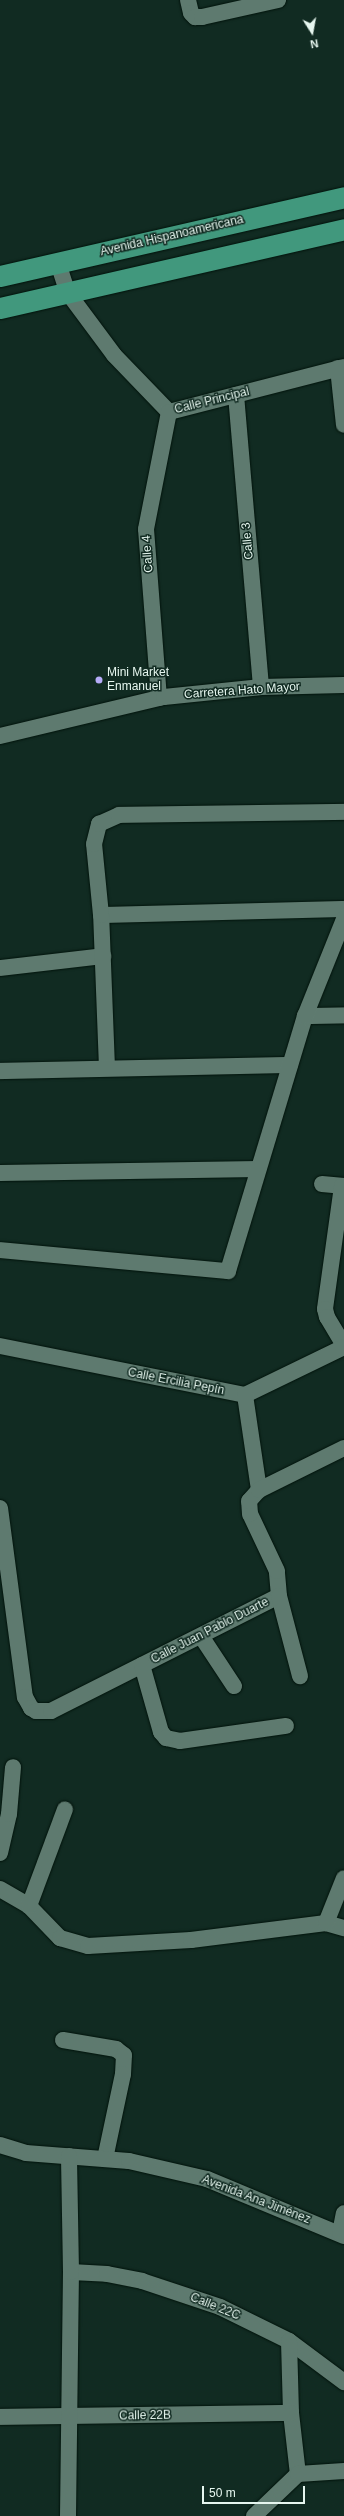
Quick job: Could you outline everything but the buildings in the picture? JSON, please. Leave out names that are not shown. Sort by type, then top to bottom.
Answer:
[{"type":"main road","name":"Avenida Hispanoamericana","points":[[0,276],[344,197]]},
{"type":"main road","points":[[0,308],[344,229]]},
{"type":"street","points":[[188,0],[191,13],[195,17],[278,0]]},
{"type":"street","name":"Calle Principal","points":[[58,263],[68,293],[114,355],[169,412],[341,368]]},
{"type":"street","points":[[341,368],[344,425]]},
{"type":"street","name":"Calle 3","points":[[236,395],[261,687]]},
{"type":"street","name":"Calle 4","points":[[159,698],[146,530],[169,412]]},
{"type":"street","name":"Carretera Hato Mayor","points":[[0,736],[159,698],[261,687],[344,685]]},
{"type":"street","points":[[107,1068],[101,915],[94,844],[99,824],[118,815],[344,812]]},
{"type":"street","points":[[101,915],[344,909]]},
{"type":"street","points":[[0,1250],[228,1271],[305,1016],[344,919]]},
{"type":"street","points":[[0,968],[103,956]]},
{"type":"street","points":[[305,1016],[344,1015]]},
{"type":"street","points":[[0,1071],[290,1065]]},
{"type":"street","points":[[0,1173],[258,1169]]},
{"type":"street","points":[[322,1184],[343,1186],[325,1309],[327,1317],[344,1346],[245,1395],[260,1490],[344,1448]]},
{"type":"street","name":"Calle Ercilia Pepín","points":[[0,1346],[245,1395]]},
{"type":"street","name":"Calle Juan Pablo Duarte","points":[[5,1593],[25,1697],[31,1708],[36,1711],[52,1711],[59,1709],[142,1665],[279,1596],[277,1571],[250,1514],[250,1501],[260,1490]]},
{"type":"street","points":[[0,1508],[5,1593]]},
{"type":"street","points":[[279,1596],[300,1676]]},
{"type":"street","points":[[201,1636],[234,1686]]},
{"type":"street","points":[[142,1665],[161,1732],[166,1738],[180,1741],[286,1726]]},
{"type":"street","points":[[0,1851],[9,1814],[13,1767]]},
{"type":"street","points":[[29,1906],[65,1810]]},
{"type":"street","points":[[326,1923],[344,1878]]},
{"type":"street","points":[[0,1889],[29,1906],[60,1938],[88,1946],[191,1940],[326,1923],[344,1928]]},
{"type":"street","points":[[63,2040],[116,2049],[124,2055],[123,2074],[105,2159]]},
{"type":"street","name":"Avenida Ana Jiménez","points":[[0,2145],[26,2153],[129,2161],[207,2179],[342,2234]]},
{"type":"street","points":[[68,2516],[71,2272],[69,2156]]},
{"type":"street","points":[[342,2234],[344,2213]]},
{"type":"street","name":"Calle 22C","points":[[71,2272],[107,2274],[142,2281],[220,2307],[289,2341],[344,2382]]},
{"type":"street","points":[[289,2341],[291,2413],[298,2474]]},
{"type":"street","name":"Calle 22B","points":[[0,2417],[291,2413]]},
{"type":"street","points":[[254,2516],[298,2474],[344,2470]]},
{"type":"place","name":"Mini Market Enmanuel","points":[[99,680]]}]
